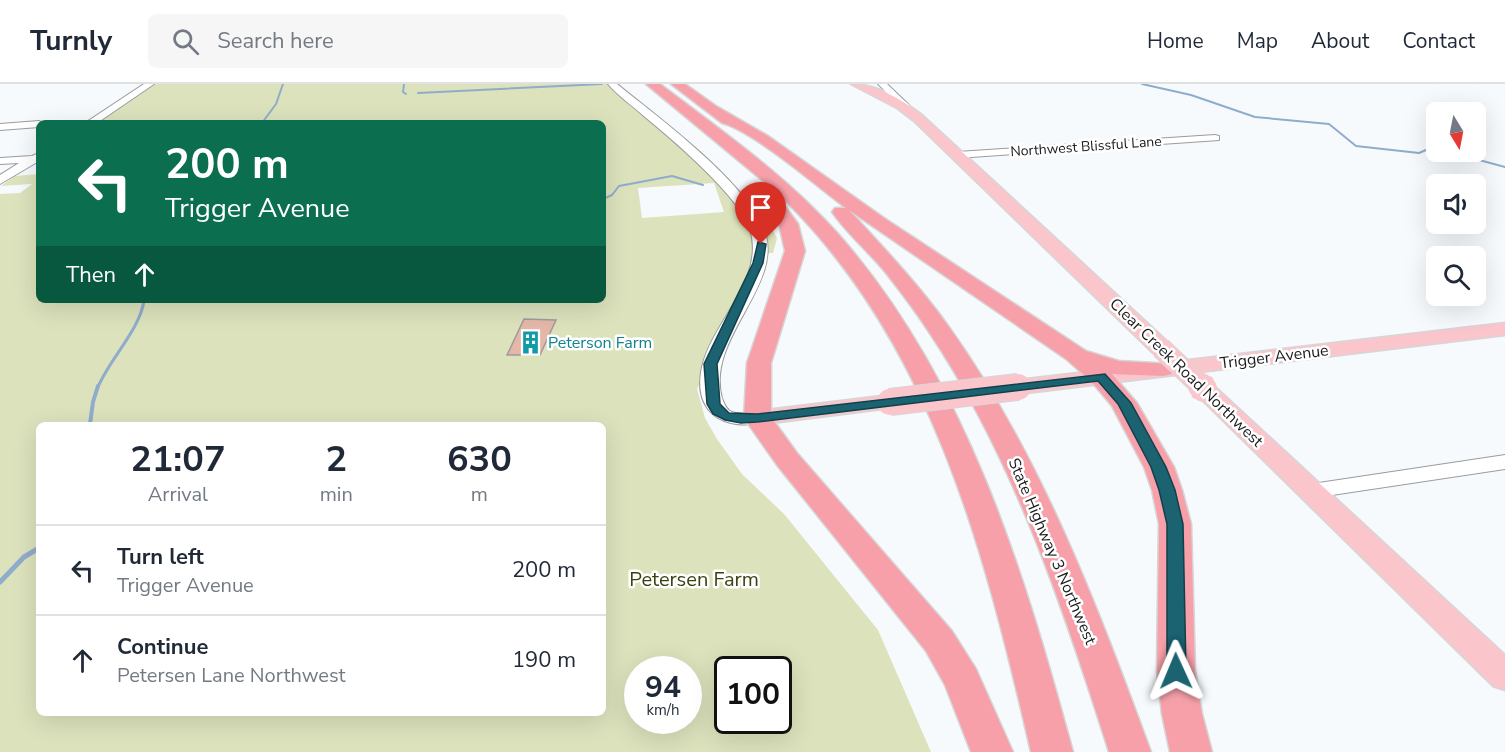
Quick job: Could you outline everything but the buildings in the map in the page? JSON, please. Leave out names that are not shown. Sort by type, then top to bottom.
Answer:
[{"type":"highway","name":"State Highway 3 Northwest","points":[[652,84],[707,116],[800,176],[849,220],[891,266],[951,346],[1033,495],[1081,611],[1130,752]]},
{"type":"highway","name":"State Highway 3 Northwest","points":[[677,84],[832,239],[891,320],[916,363],[942,413],[1001,563],[1052,752]]},
{"type":"highway","points":[[707,116],[785,217],[793,234],[795,250],[793,263],[759,363],[757,418],[787,459],[939,641],[966,688],[992,752]]},
{"type":"highway","points":[[707,116],[763,139],[877,222],[1076,354],[1124,403],[1159,467],[1175,524],[1176,671],[1182,714],[1191,752]]},
{"type":"highway","points":[[1076,354],[1117,368],[1162,359]]},
{"type":"highway","points":[[1124,403],[1124,389],[1128,384],[1162,359]]},
{"type":"main road","name":"Clear Creek Road Northwest","points":[[857,84],[906,107],[957,154],[1162,359],[1204,389],[1505,676]]},
{"type":"main road","name":"Trigger Avenue","points":[[757,418],[1101,377],[1162,359],[1505,328]]},
{"type":"street","points":[[95,120],[150,84]]},
{"type":"street","points":[[612,84],[712,171],[738,199],[758,232],[761,244],[758,263],[711,364],[710,384],[713,404],[718,412],[732,418],[757,418]]},
{"type":"street","points":[[882,84],[906,107]]},
{"type":"street","points":[[2,128],[36,127]]},
{"type":"street","name":"Northwest Blissful Lane","points":[[957,154],[1215,138]]},
{"type":"street","points":[[0,160],[36,157]]},
{"type":"street","points":[[0,180],[36,157]]},
{"type":"street","points":[[1312,491],[1505,462]]},
{"type":"green space","name":"Petersen Farm","points":[[150,84],[619,84],[745,195],[769,223],[777,238],[773,253],[761,253],[727,333],[697,389],[705,418],[742,474],[784,514],[878,630],[931,752],[0,752],[0,194],[20,193],[32,184],[1,186],[15,176],[36,174],[36,303],[606,303],[606,120],[97,120]],"holes":[[[714,183],[724,212],[642,218],[638,188]]]},
{"type":"waterway","points":[[264,120],[276,104],[283,84]]},
{"type":"waterway","points":[[404,84],[403,92],[406,94]]},
{"type":"waterway","points":[[418,93],[602,84]]},
{"type":"waterway","points":[[1142,84],[1191,95],[1255,117],[1329,124],[1356,146],[1419,153],[1426,150]]},
{"type":"waterway","points":[[1486,162],[1505,167]]},
{"type":"waterway","points":[[606,198],[612,195],[619,186],[672,176],[703,185]]},
{"type":"waterway","points":[[98,387],[137,322],[143,303]]},
{"type":"waterway","points":[[90,422],[98,386]]},
{"type":"waterway","points":[[0,582],[24,557],[36,550]]},
{"type":"place","name":"Peterson Farm","points":[[530,342]]},
{"type":"route","points":[[761,244],[758,263],[711,364],[710,384],[713,404],[718,412],[725,416],[741,419],[757,418],[1101,377],[1124,403],[1159,467],[1167,490],[1175,524],[1176,671]]}]
